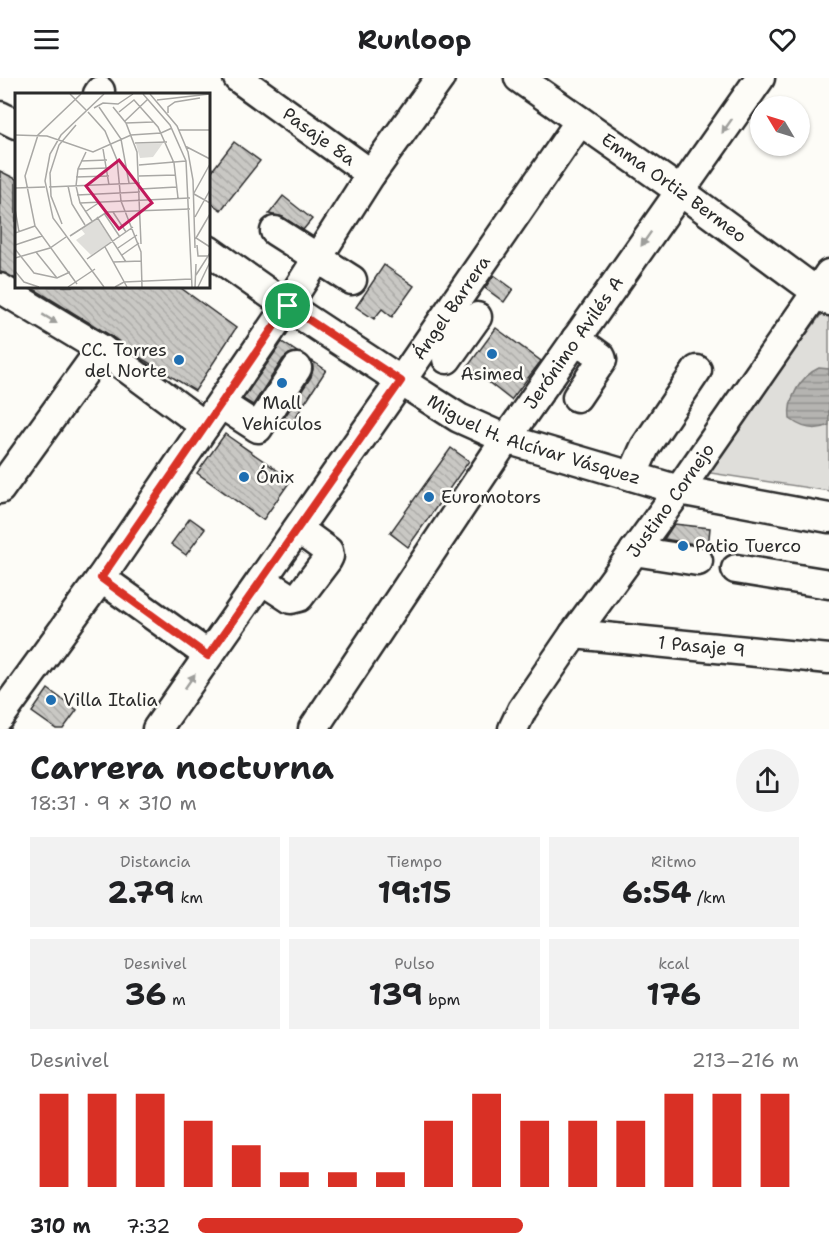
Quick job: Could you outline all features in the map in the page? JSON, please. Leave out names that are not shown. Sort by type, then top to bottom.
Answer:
[{"type":"street","name":"Pasaje 8a","points":[[238,78],[371,174]]},
{"type":"street","points":[[0,717],[101,578],[288,306],[371,174],[440,78]]},
{"type":"street","name":"Emma Ortiz Bermeo","points":[[519,78],[551,87],[580,121],[825,288]]},
{"type":"street","name":"Jerónimo Avilés A","points":[[322,722],[506,439],[760,78]]},
{"type":"street","points":[[0,116],[15,124]]},
{"type":"street","name":"Ángel Barrera","points":[[156,729],[401,381],[445,347],[580,121]]},
{"type":"street","points":[[275,231],[317,260],[352,280]]},
{"type":"street","name":"Miguel H. Alcívar Vásquez","points":[[210,251],[288,306],[459,418],[506,439],[679,490],[829,518]]},
{"type":"street","points":[[0,288],[213,415],[258,428],[297,368]]},
{"type":"street","name":"Justino Cornejo","points":[[513,729],[522,710],[574,634],[825,288]]},
{"type":"street","points":[[445,347],[477,317]]},
{"type":"street","points":[[576,339],[602,357],[577,397]]},
{"type":"street","points":[[0,489],[101,349]]},
{"type":"street","points":[[632,476],[645,447],[697,370]]},
{"type":"street","points":[[262,580],[291,599],[295,599],[299,597],[327,560],[329,556],[327,551],[298,529]]},
{"type":"street","points":[[634,551],[699,561]]},
{"type":"street","points":[[736,569],[829,584]]},
{"type":"street","points":[[101,578],[208,656]]},
{"type":"street","name":"1 Pasaje 9","points":[[574,634],[829,659]]},
{"type":"shaded area","points":[[823,312],[829,317],[829,491],[704,472]]},
{"type":"shaded area","points":[[819,368],[829,369],[829,425],[809,428],[790,419],[791,404],[801,382]]},
{"type":"building","points":[[234,142],[260,161],[221,210],[210,202],[210,173]]},
{"type":"building","points":[[0,171],[15,178],[15,279],[0,272]]},
{"type":"building","points":[[283,196],[312,219],[303,230],[283,217],[269,214]]},
{"type":"building","points":[[384,265],[414,286],[392,317],[382,309],[374,319],[356,307]]},
{"type":"building","points":[[494,275],[513,289],[504,302],[485,288]]},
{"type":"building","name":"CC. Torres del Norte","points":[[32,288],[181,288],[236,328],[195,391],[144,360],[110,335]]},
{"type":"building","points":[[496,328],[541,361],[511,400],[468,366]]},
{"type":"building","points":[[282,342],[297,352],[283,359],[253,405],[243,399]]},
{"type":"building","points":[[312,361],[326,370],[288,429],[280,424],[311,377]]},
{"type":"building","name":"Ónix","points":[[225,434],[291,480],[263,520],[197,473]]},
{"type":"building","name":"Euromotors","points":[[451,448],[469,461],[408,547],[390,533]]},
{"type":"building","points":[[190,518],[205,529],[186,555],[171,544]]},
{"type":"building","points":[[674,524],[710,528],[708,548],[664,539]]},
{"type":"building","name":"Villa Italia","points":[[48,689],[77,710],[63,729],[56,729],[32,712]]},
{"type":"place","name":"Asimed","points":[[492,354]]},
{"type":"place","name":"CC. Torres del Norte","points":[[179,360]]},
{"type":"place","name":"Mall Vehículos","points":[[282,383]]},
{"type":"place","name":"Ónix","points":[[244,477]]},
{"type":"place","name":"Euromotors","points":[[429,497]]},
{"type":"place","name":"Patio Tuerco","points":[[683,546]]},
{"type":"place","name":"Villa Italia","points":[[51,700]]},
{"type":"route","points":[[288,306],[401,381],[208,656],[101,578],[288,306]]}]
